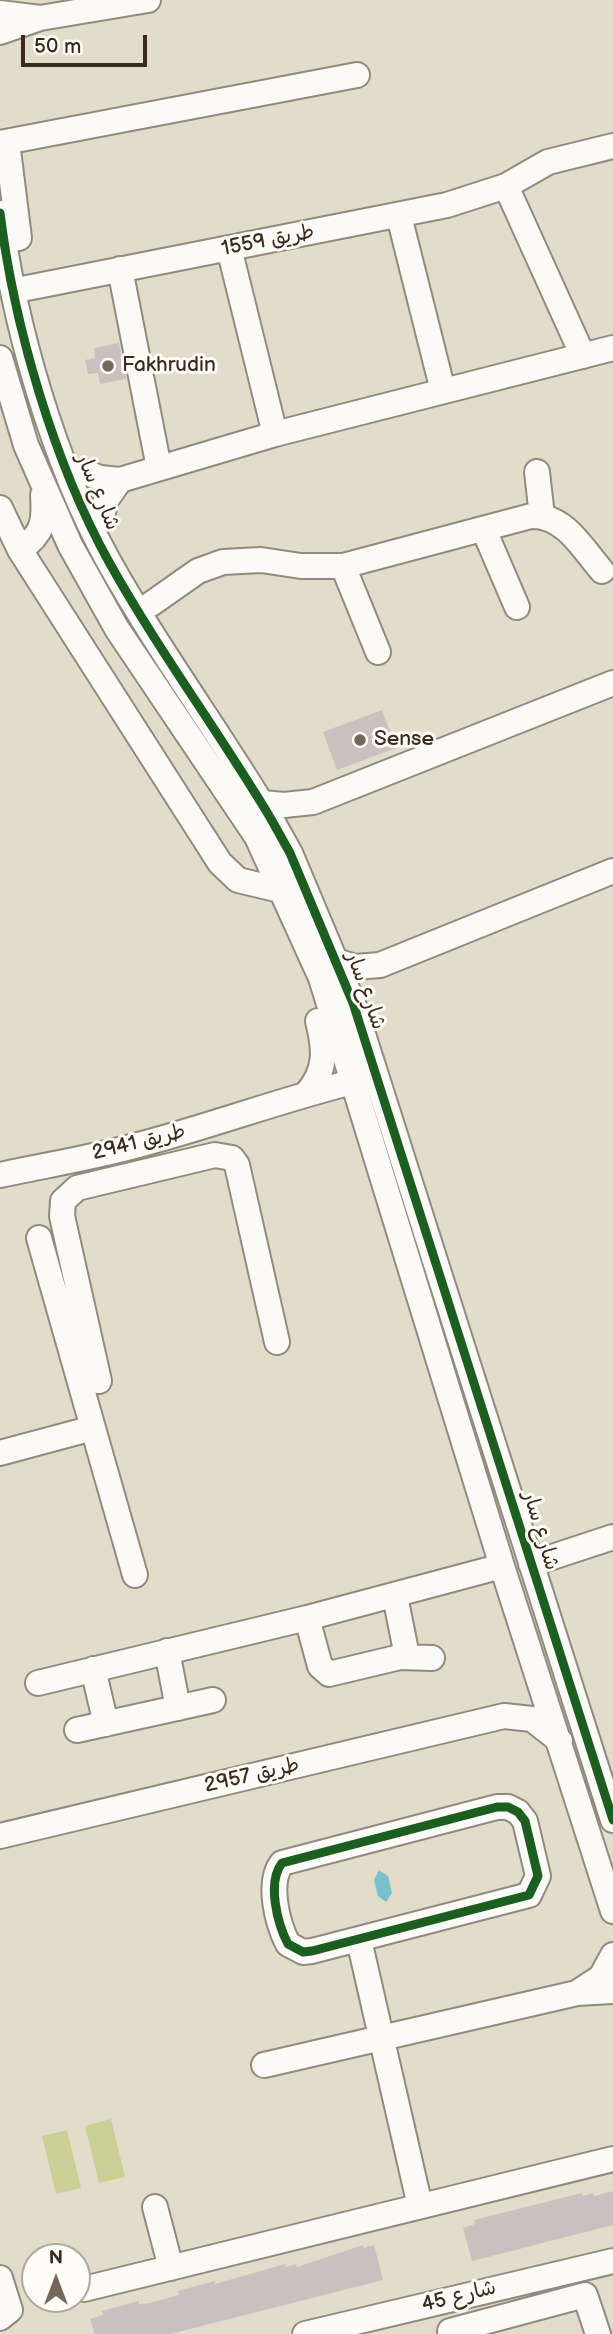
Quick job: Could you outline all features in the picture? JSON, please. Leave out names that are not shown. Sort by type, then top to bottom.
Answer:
[{"type":"street","points":[[0,32],[40,18],[134,1]]},
{"type":"street","points":[[0,13],[40,18]]},
{"type":"street","points":[[191,691],[189,665],[102,516],[82,471],[47,374],[27,288],[3,143],[357,75]]},
{"type":"street","name":"طريق 1559","points":[[27,288],[399,216],[506,186],[548,162],[613,146]]},
{"type":"street","points":[[506,186],[583,356]]},
{"type":"street","name":"شارع سار","points":[[0,214],[22,326],[58,446],[107,559],[262,803],[290,853],[354,1003],[531,1564],[605,1774],[613,1820]]},
{"type":"street","points":[[399,216],[443,391]]},
{"type":"street","points":[[229,248],[275,433]]},
{"type":"street","points":[[120,269],[159,468]]},
{"type":"street","points":[[82,471],[100,478],[120,480],[275,433],[613,348]]},
{"type":"street","name":"شارع سار","points":[[0,358],[20,428],[43,488],[117,629],[236,802],[284,891],[321,978],[353,1089],[416,1279],[502,1566],[536,1663],[613,1912]]},
{"type":"street","points":[[537,472],[542,516]]},
{"type":"street","points":[[102,516],[106,500],[120,480]]},
{"type":"street","points":[[20,550],[37,537],[43,526],[43,488]]},
{"type":"street","points":[[0,508],[20,550],[225,869],[245,884],[284,891]]},
{"type":"street","points":[[151,604],[198,571],[223,562],[261,560],[301,566],[343,566],[542,516],[562,524],[602,571]]},
{"type":"street","points":[[484,530],[517,607]]},
{"type":"street","points":[[343,566],[377,652]]},
{"type":"street","points":[[262,803],[284,805],[313,802],[613,683]]},
{"type":"street","points":[[290,853],[294,826],[313,802]]},
{"type":"street","points":[[337,961],[355,967],[380,965],[613,871]]},
{"type":"street","points":[[303,934],[304,963],[325,1052],[320,1074],[307,1093]]},
{"type":"street","points":[[354,1003],[366,979],[380,965]]},
{"type":"street","name":"طريق 2941","points":[[0,1175],[140,1145],[276,1106],[307,1093],[353,1089],[378,1083]]},
{"type":"street","name":"طريق 2941","points":[[276,1106],[311,1106],[353,1089]]},
{"type":"street","points":[[140,1145],[145,1171]]},
{"type":"street","points":[[100,1381],[62,1216],[64,1201],[77,1188],[215,1154],[232,1158],[237,1165],[277,1342]]},
{"type":"street","points":[[39,1238],[135,1575]]},
{"type":"street","points":[[0,1453],[93,1428]]},
{"type":"street","points":[[531,1564],[613,1537]]},
{"type":"street","points":[[38,1683],[395,1596],[502,1566]]},
{"type":"street","points":[[395,1596],[407,1656]]},
{"type":"street","points":[[307,1618],[320,1666],[325,1673],[334,1674],[407,1656],[432,1657]]},
{"type":"street","points":[[167,1651],[178,1708]]},
{"type":"street","points":[[504,1716],[524,1698],[536,1663]]},
{"type":"street","points":[[93,1669],[106,1724]]},
{"type":"street","points":[[78,1730],[213,1700]]},
{"type":"street","name":"طريق 2957","points":[[0,1836],[504,1716],[532,1718],[561,1741]]},
{"type":"street","points":[[497,1807],[508,1807],[525,1821],[538,1876],[529,1895],[359,1940],[303,1952],[288,1944],[273,1883],[275,1872],[282,1863],[497,1807]]},
{"type":"street","points":[[359,1940],[420,2206]]},
{"type":"street","points":[[577,1993],[601,1977],[613,1955]]},
{"type":"street","points":[[264,2065],[577,1993],[613,1991]]},
{"type":"street","points":[[91,2287],[613,2159]]},
{"type":"street","points":[[155,2207],[171,2268]]},
{"type":"street","name":"شارع 45","points":[[305,2334],[613,2261]]},
{"type":"street","points":[[577,2269],[598,2334]]},
{"type":"street","points":[[0,2277],[10,2305],[10,2310],[0,2318]]},
{"type":"street","points":[[450,2331],[585,2295]]},
{"type":"green space","points":[[111,2119],[125,2177],[99,2183],[85,2126]]},
{"type":"green space","points":[[67,2130],[81,2188],[56,2194],[42,2136]]},
{"type":"water","points":[[379,1870],[388,1876],[392,1893],[386,1902],[378,1896],[374,1880]]},
{"type":"building","name":"Fakhrudin","points":[[119,343],[126,379],[100,384],[98,373],[88,374],[85,360],[95,358],[94,348]]},
{"type":"building","name":"Sense","points":[[382,710],[396,748],[337,770],[323,732]]},
{"type":"building","points":[[613,2191],[613,2225],[472,2261],[463,2228],[475,2224],[474,2220],[582,2193],[583,2196],[593,2193],[594,2196]]},
{"type":"building","points":[[363,2245],[364,2248],[374,2245],[383,2280],[170,2334],[95,2334],[90,2319],[103,2315],[102,2311],[139,2301],[139,2304],[150,2303],[179,2295],[178,2291],[215,2281],[215,2284],[285,2264],[286,2267],[296,2264],[297,2267]]},
{"type":"cycle path","points":[[0,213],[15,301],[39,393],[54,438],[89,523],[128,595],[290,853],[353,1003],[613,1820]]},
{"type":"cycle path","points":[[497,1807],[508,1807],[518,1812],[525,1821],[538,1876],[529,1895],[312,1951],[303,1952],[288,1944],[277,1914],[274,1891],[282,1863],[497,1807]]},
{"type":"place","name":"Fakhrudin","points":[[108,366]]},
{"type":"place","name":"Sense","points":[[360,740]]}]
